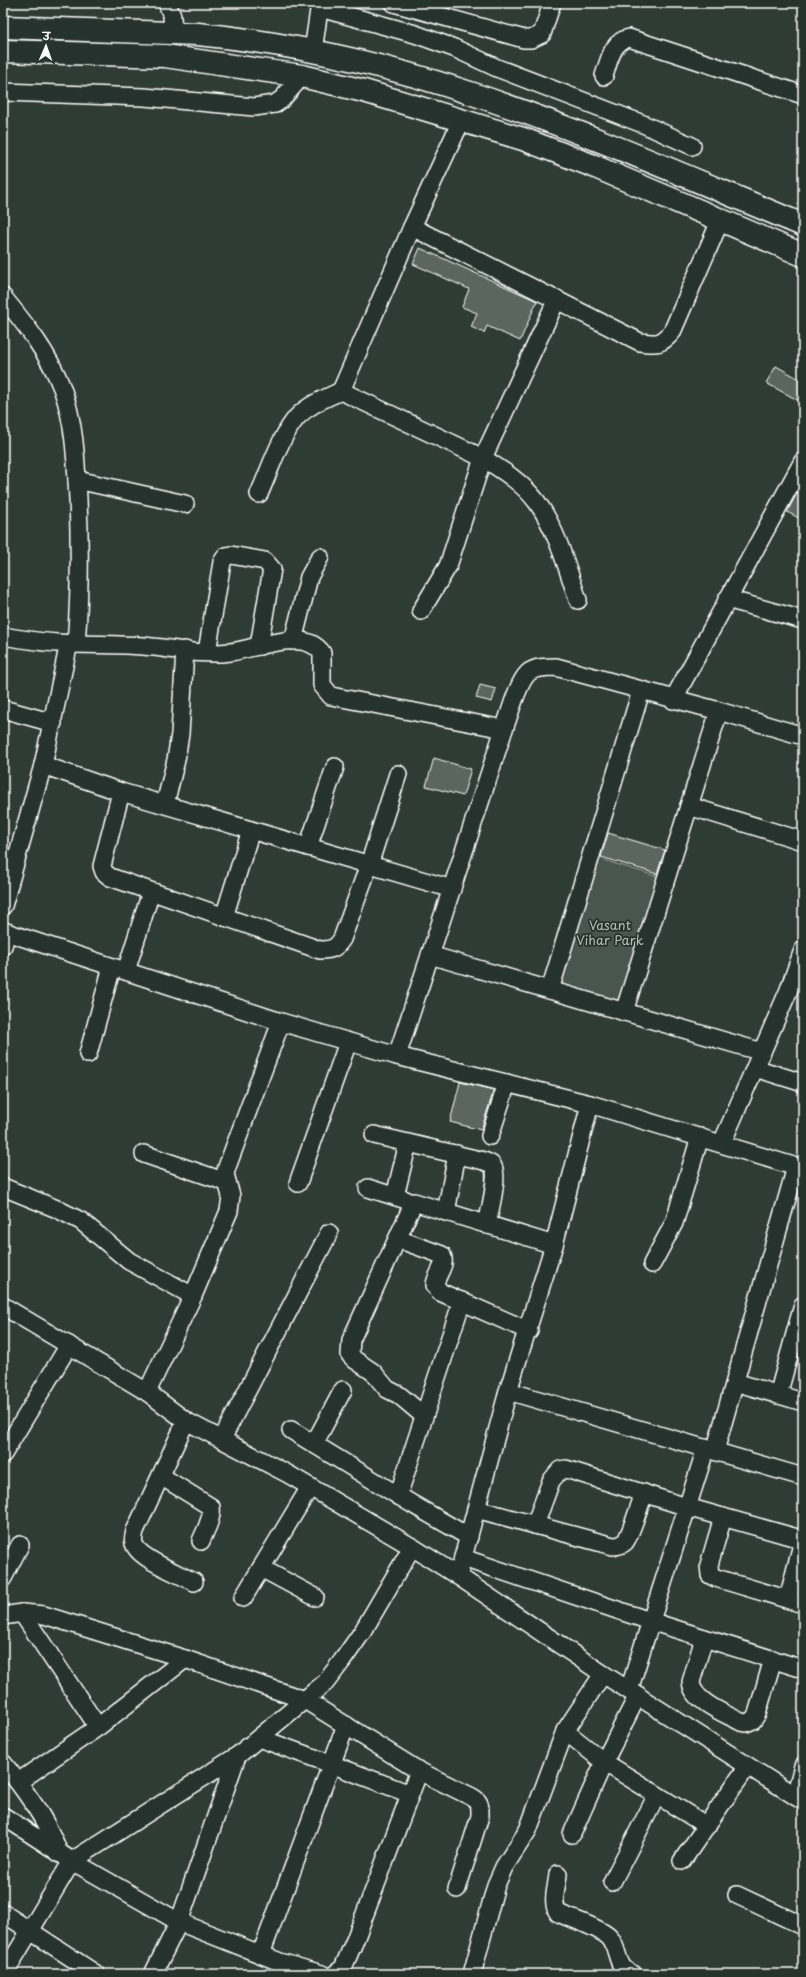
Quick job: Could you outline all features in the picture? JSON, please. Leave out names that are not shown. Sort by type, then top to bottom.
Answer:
[{"type":"highway","points":[[3,27],[171,17],[230,37],[314,45],[473,94],[544,119],[803,225]]},
{"type":"highway","points":[[3,50],[165,56],[302,76],[364,91],[462,119],[523,139],[803,255]]},
{"type":"street","points":[[394,3],[524,39],[532,39],[542,34],[552,3]]},
{"type":"street","points":[[314,45],[319,8],[415,34],[454,48],[497,68],[643,124],[692,146]]},
{"type":"street","points":[[604,76],[614,48],[622,39],[629,38],[803,95]]},
{"type":"street","points":[[3,92],[144,98],[254,107],[275,104],[282,99],[302,76]]},
{"type":"street","points":[[258,494],[288,429],[299,416],[316,402],[341,391],[412,227],[462,119]]},
{"type":"street","points":[[412,227],[640,342],[653,344],[663,342],[672,332],[720,221]]},
{"type":"street","points":[[3,297],[23,321],[48,358],[62,389],[71,421],[76,459],[79,584],[73,644],[42,765],[3,906]]},
{"type":"street","points":[[421,612],[448,566],[483,458],[557,299]]},
{"type":"street","points":[[341,391],[483,458],[515,479],[537,501],[549,524],[566,565],[578,600]]},
{"type":"street","points":[[673,700],[803,460]]},
{"type":"street","points":[[77,480],[184,504]]},
{"type":"street","points":[[207,652],[222,562],[226,556],[231,555],[265,561],[272,569],[259,646]]},
{"type":"street","points":[[293,641],[309,577],[320,557]]},
{"type":"street","points":[[727,599],[803,620]]},
{"type":"street","points":[[3,636],[73,644],[142,646],[207,652],[229,652],[293,641],[313,644],[319,648],[322,653],[322,685],[331,696],[504,729]]},
{"type":"street","points":[[165,804],[176,760],[180,734],[185,650]]},
{"type":"street","points":[[397,1056],[504,729],[520,686],[528,673],[541,667],[556,667],[673,700],[720,711],[803,736]]},
{"type":"street","points":[[550,990],[641,691]]},
{"type":"street","points":[[3,709],[53,723]]},
{"type":"street","points":[[624,1012],[720,711]]},
{"type":"street","points":[[42,765],[121,792],[452,889]]},
{"type":"street","points":[[308,847],[335,767]]},
{"type":"street","points":[[121,792],[102,866],[104,872],[110,877],[320,950],[329,950],[336,948],[342,939],[369,865],[398,774]]},
{"type":"street","points":[[689,806],[803,841]]},
{"type":"street","points":[[224,917],[251,830]]},
{"type":"street","points":[[88,1054],[119,969],[151,892]]},
{"type":"street","points":[[4,936],[119,969],[280,1022],[348,1042],[397,1056],[590,1104],[800,1168],[735,1382],[711,1450],[687,1507],[650,1621],[634,1692],[572,1834]]},
{"type":"street","points":[[722,1143],[788,992],[803,950]]},
{"type":"street","points":[[430,955],[762,1052]]},
{"type":"street","points":[[147,1392],[193,1296],[229,1211],[231,1196],[226,1182],[227,1167],[280,1022]]},
{"type":"street","points":[[298,1183],[348,1042]]},
{"type":"street","points":[[755,1068],[803,1083]]},
{"type":"street","points":[[490,1136],[507,1083]]},
{"type":"street","points":[[458,1576],[508,1391],[529,1331],[554,1245],[590,1104]]},
{"type":"street","points":[[374,1135],[457,1154],[484,1161],[492,1165],[495,1170],[495,1179],[487,1225]]},
{"type":"street","points":[[652,1264],[674,1223],[700,1137]]},
{"type":"street","points":[[395,1196],[408,1143]]},
{"type":"street","points":[[144,1154],[226,1182]]},
{"type":"street","points":[[446,1212],[457,1154]]},
{"type":"street","points":[[3,1187],[57,1209],[81,1221],[129,1261],[193,1296]]},
{"type":"street","points":[[368,1188],[554,1245]]},
{"type":"street","points":[[414,1202],[351,1340],[350,1355],[373,1372],[387,1389],[399,1395],[424,1416]]},
{"type":"street","points":[[222,1439],[329,1233]]},
{"type":"street","points":[[398,1239],[442,1256],[444,1259],[443,1265],[436,1280],[436,1288],[440,1292],[529,1331]]},
{"type":"street","points":[[398,1496],[462,1301]]},
{"type":"street","points":[[778,1395],[799,1337],[803,1305]]},
{"type":"street","points":[[3,1306],[147,1392],[186,1421],[310,1487],[412,1547],[604,1674],[676,1718],[747,1767],[799,1799],[803,1766]]},
{"type":"street","points":[[3,1454],[69,1345]]},
{"type":"street","points":[[735,1382],[803,1402]]},
{"type":"street","points":[[314,1444],[343,1390]]},
{"type":"street","points":[[508,1391],[803,1477]]},
{"type":"street","points":[[186,1421],[133,1540],[135,1546],[143,1555],[194,1582]]},
{"type":"street","points":[[291,1430],[398,1496],[469,1536]]},
{"type":"street","points":[[535,1525],[552,1481],[560,1470],[566,1469],[687,1507],[723,1517],[797,1538],[800,1542],[801,1548],[795,1601],[710,1575],[709,1565],[723,1517]]},
{"type":"street","points":[[161,1476],[211,1507],[212,1512],[201,1541]]},
{"type":"street","points":[[243,1598],[310,1487]]},
{"type":"street","points":[[476,1509],[613,1546],[619,1546],[625,1542],[644,1494]]},
{"type":"street","points":[[3,1578],[20,1545]]},
{"type":"street","points":[[4,1974],[29,1930],[66,1857],[237,1756],[326,1682],[342,1662],[412,1547]]},
{"type":"street","points":[[463,1558],[650,1621],[803,1669]]},
{"type":"street","points":[[261,1568],[315,1597]]},
{"type":"street","points":[[3,1616],[22,1613],[44,1615],[185,1659],[305,1700],[346,1724],[418,1771],[478,1800],[480,1805],[480,1816],[458,1889]]},
{"type":"street","points":[[22,1613],[98,1727]]},
{"type":"street","points":[[704,1638],[691,1682],[691,1689],[696,1696],[741,1722],[746,1723],[753,1720],[758,1714],[773,1659]]},
{"type":"street","points":[[18,1782],[98,1727],[185,1659]]},
{"type":"street","points":[[472,1974],[496,1885],[504,1867],[528,1830],[565,1731],[604,1674]]},
{"type":"street","points":[[261,1954],[346,1724]]},
{"type":"street","points":[[565,1731],[604,1762],[707,1826]]},
{"type":"street","points":[[259,1738],[410,1794]]},
{"type":"street","points":[[153,1974],[178,1922],[237,1756]]},
{"type":"street","points":[[3,1764],[41,1814],[66,1857]]},
{"type":"street","points":[[682,1861],[747,1767]]},
{"type":"street","points":[[337,1974],[343,1968],[356,1940],[418,1771]]},
{"type":"street","points":[[612,1882],[657,1795]]},
{"type":"street","points":[[3,1816],[66,1857],[178,1922],[261,1954],[276,1968],[322,1974]]},
{"type":"street","points":[[558,1874],[554,1900],[555,1908],[558,1913],[608,1937],[614,1945],[616,1956],[621,1966],[633,1974]]},
{"type":"street","points":[[737,1895],[803,1926]]},
{"type":"street","points":[[3,1913],[96,1974]]},
{"type":"street","points":[[609,1974],[616,1956]]},
{"type":"green space","name":"Vasant Vihar Park","points":[[597,858],[662,878],[622,1004],[558,984]]},
{"type":"building","points":[[420,248],[537,301],[520,341],[487,326],[484,333],[471,327],[477,313],[462,307],[469,289],[413,264]]},
{"type":"building","points":[[776,366],[803,381],[803,403],[766,383]]},
{"type":"building","points":[[803,482],[803,520],[787,512]]},
{"type":"building","points":[[480,685],[496,689],[492,702],[476,698]]},
{"type":"building","points":[[434,758],[471,769],[463,796],[426,786]]},
{"type":"building","points":[[608,833],[665,850],[657,874],[601,857]]},
{"type":"building","points":[[460,1082],[494,1090],[481,1130],[450,1122]]}]
